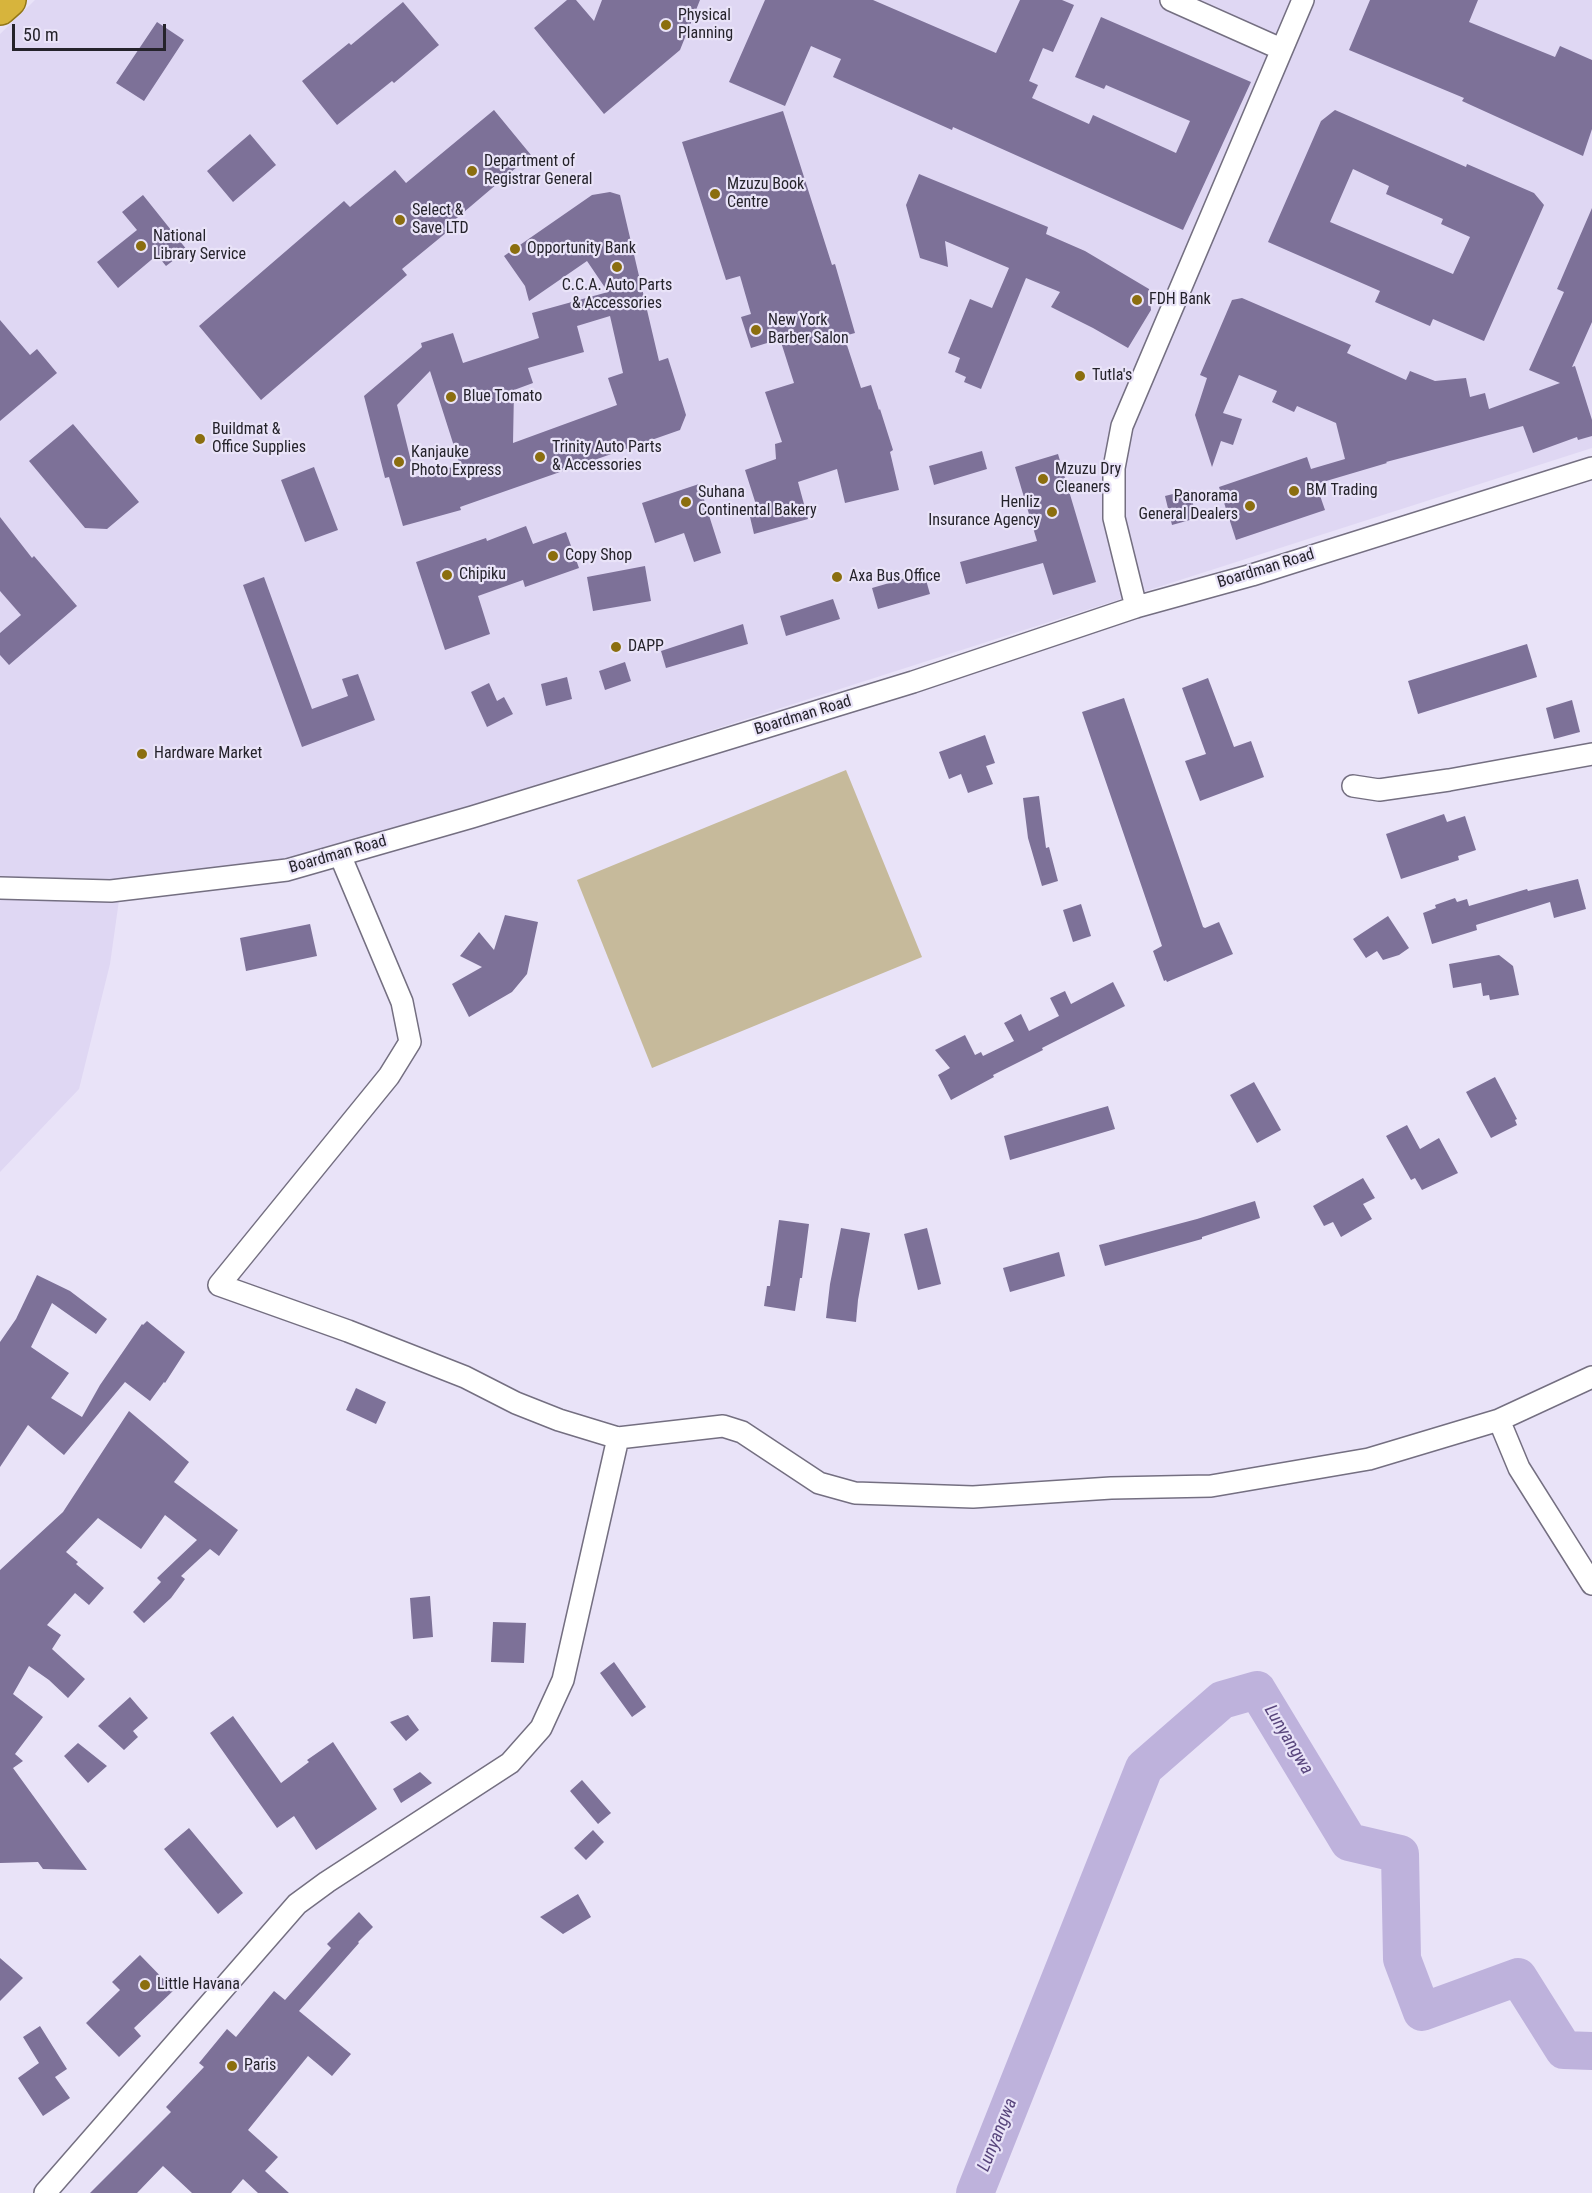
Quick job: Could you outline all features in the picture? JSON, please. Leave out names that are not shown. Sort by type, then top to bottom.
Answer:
[{"type":"highway","points":[[0,8],[9,0]]},
{"type":"street","points":[[1172,0],[1281,49]]},
{"type":"street","points":[[1136,607],[1114,518],[1114,468],[1122,426],[1303,0]]},
{"type":"street","name":"Boardman Road","points":[[0,888],[111,891],[288,870],[914,682],[1136,607],[1252,575],[1592,468]]},
{"type":"street","points":[[1353,786],[1379,790],[1449,780],[1592,754]]},
{"type":"street","points":[[340,855],[402,1002],[410,1042],[389,1076],[219,1285],[348,1331],[465,1377],[516,1403],[559,1420],[618,1438],[723,1426],[742,1432],[819,1483],[855,1493],[973,1497],[1111,1488],[1211,1486],[1369,1459],[1498,1419],[1592,1377]]},
{"type":"street","points":[[1498,1419],[1519,1468],[1592,1584]]},
{"type":"street","points":[[45,2193],[297,1904],[510,1763],[542,1728],[563,1680],[618,1438]]},
{"type":"shaded area","points":[[35,0],[1592,0],[1592,448],[300,862],[122,879],[110,964],[79,1089],[0,1172],[0,34]]},
{"type":"shaded area","points":[[846,770],[922,957],[652,1068],[577,880]]},
{"type":"building","points":[[567,0],[576,0],[594,21],[602,0],[700,0],[680,50],[604,114],[534,28]]},
{"type":"building","points":[[765,0],[873,0],[996,53],[1020,0],[1062,0],[1074,5],[1053,52],[1043,48],[1029,81],[1038,85],[1032,98],[1089,124],[1093,115],[1176,153],[1190,121],[1106,85],[1104,89],[1075,77],[1101,17],[1251,82],[1183,230],[953,127],[952,130],[833,77],[841,59],[811,46],[785,106],[729,82]]},
{"type":"building","points":[[1370,0],[1478,0],[1469,22],[1555,57],[1560,46],[1592,60],[1592,129],[1583,156],[1462,101],[1464,98],[1349,50]]},
{"type":"building","points":[[403,2],[439,45],[394,83],[392,81],[337,125],[302,81],[349,43],[351,45]]},
{"type":"building","points":[[157,22],[184,40],[144,101],[116,83]]},
{"type":"building","points":[[494,110],[531,155],[444,229],[447,232],[402,269],[407,275],[261,400],[199,326],[344,201],[350,207],[395,170],[406,183]]},
{"type":"building","points":[[1335,110],[1466,167],[1467,164],[1534,193],[1544,205],[1484,341],[1433,319],[1430,326],[1375,302],[1380,291],[1268,242],[1321,121]],"holes":[[[1353,169],[1389,186],[1386,194],[1443,219],[1441,224],[1470,237],[1453,274],[1330,222]]]},
{"type":"building","points":[[783,111],[832,265],[835,264],[855,333],[844,336],[861,388],[871,385],[880,409],[893,450],[890,452],[899,490],[845,503],[837,469],[798,482],[808,519],[754,534],[750,517],[759,514],[745,470],[776,459],[775,444],[782,442],[765,392],[794,383],[780,339],[751,348],[741,317],[751,314],[740,276],[726,280],[682,142]]},
{"type":"building","points":[[250,134],[276,165],[233,202],[207,171]]},
{"type":"building","points":[[919,174],[1048,227],[1046,234],[1085,251],[1149,289],[1151,310],[1128,348],[1051,307],[1060,292],[1026,278],[981,389],[964,382],[966,377],[955,372],[960,358],[948,353],[970,299],[992,308],[1009,268],[945,241],[948,267],[920,258],[906,205]]},
{"type":"building","points":[[610,192],[620,195],[659,361],[668,358],[686,415],[680,430],[460,507],[461,510],[403,526],[389,477],[385,478],[364,396],[422,347],[421,343],[453,333],[463,363],[539,338],[532,313],[608,292],[587,261],[529,301],[525,286],[504,256],[592,195]],"holes":[[[610,316],[623,373],[608,378],[617,405],[513,443],[514,390],[533,383],[528,368],[584,352],[577,326]],[[430,371],[460,465],[415,477],[397,405]]]},
{"type":"building","points":[[143,195],[187,250],[166,266],[157,255],[118,288],[97,262],[137,230],[122,212]]},
{"type":"building","points":[[1592,208],[1592,322],[1572,367],[1575,366],[1592,420],[1592,436],[1578,440],[1577,437],[1533,453],[1523,426],[1386,462],[1316,484],[1325,510],[1236,540],[1219,487],[1307,457],[1311,469],[1345,459],[1336,423],[1297,406],[1294,412],[1272,402],[1277,391],[1239,375],[1223,413],[1242,419],[1233,445],[1221,441],[1212,467],[1195,415],[1207,378],[1200,375],[1232,300],[1242,298],[1351,345],[1347,353],[1406,380],[1410,371],[1435,381],[1466,378],[1470,397],[1485,393],[1489,409],[1560,383],[1529,370],[1564,292],[1557,289]]},
{"type":"building","points":[[0,320],[30,355],[37,349],[57,373],[0,421]]},
{"type":"building","points":[[73,424],[139,502],[107,529],[85,528],[29,461]]},
{"type":"building","points":[[982,451],[987,469],[934,485],[929,466]]},
{"type":"building","points":[[1058,454],[1096,582],[1053,595],[1043,563],[966,584],[960,562],[1037,541],[1015,467]]},
{"type":"building","points":[[314,467],[338,530],[305,542],[281,480]]},
{"type":"building","points":[[699,484],[721,553],[694,562],[684,533],[655,543],[642,503]]},
{"type":"building","points":[[1189,490],[1197,518],[1172,525],[1165,496]]},
{"type":"building","points":[[0,517],[32,558],[34,556],[77,606],[9,665],[0,655],[0,633],[21,615],[0,591]]},
{"type":"building","points":[[526,526],[533,544],[566,532],[579,568],[525,587],[523,580],[478,596],[490,634],[445,650],[416,562],[486,538],[487,541]]},
{"type":"building","points":[[645,566],[651,601],[593,611],[587,577]]},
{"type":"building","points":[[924,573],[930,594],[878,609],[872,588]]},
{"type":"building","points":[[264,577],[312,709],[348,696],[342,679],[358,674],[375,720],[302,747],[243,585]]},
{"type":"building","points":[[833,599],[840,619],[786,636],[780,616]]},
{"type":"building","points":[[743,624],[748,644],[666,668],[661,651]]},
{"type":"building","points":[[1527,644],[1537,677],[1418,714],[1408,681]]},
{"type":"building","points":[[625,662],[631,681],[605,690],[599,671]]},
{"type":"building","points":[[567,677],[572,699],[546,706],[541,684]]},
{"type":"building","points":[[1208,678],[1234,747],[1251,741],[1264,777],[1200,801],[1185,761],[1206,754],[1182,688]]},
{"type":"building","points":[[489,683],[497,701],[504,697],[513,714],[487,727],[471,692]]},
{"type":"building","points":[[1124,698],[1203,927],[1219,922],[1233,954],[1167,982],[1164,981],[1153,951],[1162,946],[1082,712]]},
{"type":"building","points":[[1572,700],[1580,732],[1554,739],[1546,708]]},
{"type":"building","points":[[985,735],[995,763],[986,766],[993,784],[968,793],[961,774],[949,779],[939,752]]},
{"type":"building","points":[[1039,796],[1046,848],[1049,847],[1058,881],[1042,886],[1028,838],[1023,798]]},
{"type":"building","points":[[1444,814],[1447,822],[1465,816],[1476,850],[1458,856],[1459,860],[1401,879],[1386,834]]},
{"type":"building","points":[[1578,879],[1586,909],[1554,918],[1550,902],[1476,925],[1477,930],[1432,944],[1423,913],[1436,908],[1435,905],[1455,898],[1457,902],[1467,899],[1469,906],[1527,889],[1528,891]]},
{"type":"building","points":[[1081,904],[1091,936],[1073,942],[1063,910]]},
{"type":"building","points":[[505,915],[538,922],[527,974],[512,992],[469,1017],[452,984],[482,967],[460,956],[479,932],[494,950]]},
{"type":"building","points":[[1388,916],[1409,948],[1399,955],[1383,960],[1377,951],[1366,958],[1353,939]]},
{"type":"building","points":[[310,924],[317,956],[246,971],[240,938]]},
{"type":"building","points":[[1499,955],[1513,966],[1519,995],[1490,1000],[1489,995],[1483,996],[1481,983],[1453,988],[1449,964]]},
{"type":"building","points":[[1113,982],[1125,1006],[1042,1048],[1043,1050],[993,1075],[994,1077],[951,1100],[938,1075],[950,1068],[935,1050],[965,1035],[975,1055],[981,1052],[983,1056],[1014,1041],[1004,1023],[1021,1014],[1029,1031],[1059,1016],[1050,998],[1065,991],[1071,1004]]},
{"type":"building","points":[[1495,1077],[1517,1119],[1515,1120],[1517,1125],[1491,1138],[1466,1092]]},
{"type":"building","points":[[1254,1082],[1281,1130],[1257,1143],[1230,1095]]},
{"type":"building","points":[[1108,1106],[1115,1129],[1010,1160],[1004,1136]]},
{"type":"building","points":[[1407,1125],[1420,1149],[1439,1138],[1458,1173],[1422,1190],[1415,1178],[1411,1180],[1386,1136]]},
{"type":"building","points":[[1363,1178],[1375,1198],[1363,1204],[1372,1219],[1341,1237],[1333,1222],[1324,1226],[1313,1206]]},
{"type":"building","points":[[1255,1201],[1260,1218],[1202,1237],[1202,1239],[1105,1266],[1099,1245]]},
{"type":"building","points":[[779,1220],[809,1224],[795,1311],[764,1306],[767,1286],[770,1286]]},
{"type":"building","points":[[841,1228],[870,1233],[856,1322],[826,1318]]},
{"type":"building","points":[[927,1228],[941,1284],[918,1290],[904,1234]]},
{"type":"building","points":[[1059,1252],[1065,1276],[1010,1292],[1003,1268]]},
{"type":"building","points":[[37,1275],[70,1291],[107,1319],[96,1334],[52,1303],[31,1347],[69,1373],[51,1398],[82,1417],[100,1385],[142,1324],[147,1321],[185,1352],[150,1401],[125,1382],[64,1455],[28,1425],[0,1467],[0,1342],[16,1319]]},
{"type":"building","points":[[356,1388],[386,1402],[376,1424],[346,1410]]},
{"type":"building","points":[[129,1411],[189,1462],[174,1482],[238,1530],[219,1556],[210,1549],[181,1576],[185,1579],[171,1598],[144,1623],[133,1612],[161,1582],[157,1578],[197,1540],[165,1515],[141,1549],[98,1518],[66,1552],[78,1562],[76,1564],[104,1588],[89,1605],[75,1593],[47,1625],[61,1635],[52,1649],[85,1679],[68,1698],[49,1680],[29,1666],[13,1694],[43,1717],[15,1754],[23,1761],[13,1768],[87,1870],[43,1869],[38,1862],[0,1863],[0,1570],[63,1512]]},
{"type":"building","points":[[430,1596],[433,1637],[413,1639],[410,1598]]},
{"type":"building","points":[[493,1622],[526,1623],[524,1663],[491,1662]]},
{"type":"building","points":[[614,1662],[646,1707],[632,1717],[600,1673]]},
{"type":"building","points":[[130,1697],[148,1718],[133,1731],[138,1737],[124,1750],[98,1726]]},
{"type":"building","points":[[408,1715],[419,1730],[406,1741],[390,1722]]},
{"type":"building","points":[[233,1716],[281,1783],[309,1762],[307,1760],[333,1742],[377,1809],[316,1850],[294,1816],[277,1828],[210,1733]]},
{"type":"building","points":[[78,1743],[107,1766],[88,1783],[64,1756]]},
{"type":"building","points":[[420,1772],[432,1783],[401,1803],[393,1789]]},
{"type":"building","points":[[582,1780],[611,1813],[598,1824],[570,1791]]},
{"type":"building","points":[[189,1828],[243,1893],[218,1914],[164,1849]]},
{"type":"building","points":[[593,1830],[604,1842],[586,1860],[574,1848]]},
{"type":"building","points":[[578,1894],[591,1917],[563,1934],[540,1917]]},
{"type":"building","points":[[359,1912],[373,1927],[299,2011],[351,2054],[332,2076],[308,2056],[248,2130],[278,2157],[265,2171],[289,2193],[258,2193],[243,2179],[231,2193],[192,2193],[163,2166],[137,2193],[90,2193],[171,2112],[166,2107],[204,2067],[199,2063],[227,2029],[236,2037],[274,1991],[285,2000],[331,1948],[327,1944]]},
{"type":"building","points":[[140,1955],[174,1990],[134,2028],[141,2036],[119,2057],[86,2023],[120,1990],[112,1982]]},
{"type":"building","points":[[0,1958],[23,1978],[0,2001]]},
{"type":"building","points":[[40,2026],[67,2069],[55,2077],[70,2098],[43,2116],[18,2078],[39,2063],[23,2037]]},
{"type":"waterway","name":"Lunyangwa","points":[[975,2193],[1144,1768],[1222,1700],[1257,1690],[1349,1842],[1400,1854],[1402,1959],[1422,2012],[1518,1977],[1564,2050],[1592,2051]]},
{"type":"place","name":"Physical Planning","points":[[666,25]]},
{"type":"place","name":"Department of Registrar General","points":[[472,171]]},
{"type":"place","name":"Mzuzu Book Centre","points":[[715,194]]},
{"type":"place","name":"Select & Save LTD","points":[[400,220]]},
{"type":"place","name":"National Library Service","points":[[141,246]]},
{"type":"place","name":"Opportunity Bank","points":[[515,249]]},
{"type":"place","name":"C.C.A. Auto Parts & Accessories","points":[[617,267]]},
{"type":"place","name":"FDH Bank","points":[[1137,300]]},
{"type":"place","name":"New York Barber Salon","points":[[756,330]]},
{"type":"place","name":"Tutla's","points":[[1080,376]]},
{"type":"place","name":"Blue Tomato","points":[[451,397]]},
{"type":"place","name":"Buildmat & Office Supplies","points":[[200,439]]},
{"type":"place","name":"Trinity Auto Parts & Accessories","points":[[540,457]]},
{"type":"place","name":"Kanjauke Photo Express","points":[[399,462]]},
{"type":"place","name":"Mzuzu Dry Cleaners","points":[[1043,479]]},
{"type":"place","name":"BM Trading","points":[[1294,491]]},
{"type":"place","name":"Suhana Continental Bakery","points":[[686,502]]},
{"type":"place","name":"Panorama General Dealers","points":[[1250,506]]},
{"type":"place","name":"Henliz Insurance Agency","points":[[1052,512]]},
{"type":"place","name":"Copy Shop","points":[[553,556]]},
{"type":"place","name":"Chipiku","points":[[447,575]]},
{"type":"place","name":"Axa Bus Office","points":[[837,577]]},
{"type":"place","name":"DAPP","points":[[616,647]]},
{"type":"place","name":"Hardware Market","points":[[142,754]]},
{"type":"place","name":"Little Havana","points":[[145,1985]]},
{"type":"place","name":"Paris","points":[[232,2066]]}]
